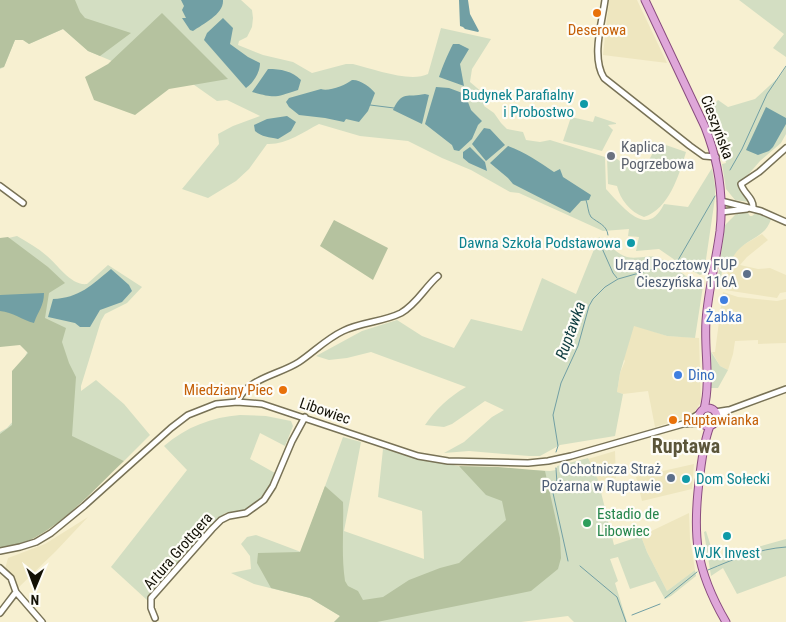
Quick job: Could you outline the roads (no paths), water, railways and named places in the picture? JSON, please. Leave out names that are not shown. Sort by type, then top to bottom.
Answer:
[{"type":"main road","name":"Cieszyńska","points":[[646,0],[704,127],[716,157],[720,178],[721,212],[706,323],[707,393],[710,412],[699,417],[705,424]]},
{"type":"main road","points":[[710,412],[714,424],[705,424],[696,508],[697,545],[706,582],[726,622]]},
{"type":"street","points":[[605,0],[598,55],[598,65],[604,78],[704,156],[716,157]]},
{"type":"street","points":[[753,208],[752,202],[742,189],[741,184],[759,172],[786,148]]},
{"type":"street","points":[[0,186],[23,203]]},
{"type":"street","points":[[721,201],[753,208],[786,222]]},
{"type":"street","points":[[721,212],[753,208]]},
{"type":"street","points":[[237,402],[244,390],[299,362],[344,330],[405,310],[417,300],[429,284],[438,276]]},
{"type":"street","name":"Libowiec","points":[[0,551],[36,542],[51,533],[171,428],[188,415],[208,406],[237,402],[262,404],[432,460],[540,462],[558,459],[683,424],[710,412],[729,410],[786,389]]},
{"type":"street","name":"Artura Grottgera","points":[[155,618],[151,608],[152,598],[220,520],[229,516],[246,513],[264,500],[273,486],[292,441],[305,417]]},
{"type":"street","name":"Libowiec","points":[[683,424],[705,424]]},
{"type":"street","points":[[0,568],[11,578],[16,592],[42,622]]},
{"type":"street","points":[[0,613],[16,592]]},
{"type":"water","points":[[181,0],[223,0],[217,14],[193,31],[190,30],[182,18],[186,18],[182,10],[184,6]]},
{"type":"water","points":[[459,0],[468,0],[470,14],[478,32],[460,26]]},
{"type":"water","points":[[223,18],[233,28],[230,44],[260,63],[256,77],[246,88],[204,40],[207,33]]},
{"type":"water","points":[[453,44],[459,44],[469,49],[460,64],[464,86],[439,77]]},
{"type":"water","points":[[268,69],[277,69],[294,74],[301,80],[298,90],[276,96],[266,96],[252,92]]},
{"type":"water","points":[[352,80],[365,84],[375,93],[368,111],[359,122],[346,119],[344,122],[299,115],[286,102],[289,98],[321,89],[337,88]]},
{"type":"water","points":[[436,87],[449,88],[465,94],[471,110],[482,121],[478,125],[472,139],[459,151],[454,150],[452,145],[425,124]]},
{"type":"water","points":[[429,95],[422,124],[393,110],[402,97]]},
{"type":"water","points":[[766,107],[786,118],[786,124],[773,147],[769,151],[758,155],[746,150]]},
{"type":"water","points":[[287,116],[296,122],[291,131],[278,139],[263,136],[255,131],[254,125],[267,119]]},
{"type":"water","points":[[484,128],[490,129],[505,145],[486,161],[472,144]]},
{"type":"water","points":[[508,146],[526,154],[554,172],[560,169],[563,177],[591,195],[589,200],[581,201],[570,213],[513,184],[490,163]]},
{"type":"water","points":[[470,147],[485,162],[487,171],[469,163],[463,158],[463,152]]},
{"type":"water","points":[[111,269],[129,285],[132,291],[122,302],[100,310],[90,327],[80,327],[75,323],[48,317],[53,299],[70,296],[85,290]]},
{"type":"water","points":[[44,293],[42,305],[34,323],[0,311],[0,295]]},
{"type":"waterway","name":"Ruptawka","points":[[730,170],[742,149],[767,94],[786,66]]},
{"type":"waterway","points":[[370,105],[394,108]]},
{"type":"waterway","name":"Ruptawka","points":[[677,262],[715,196]]},
{"type":"waterway","points":[[586,200],[591,217],[604,226],[608,235]]},
{"type":"waterway","points":[[606,239],[601,246],[617,278]]},
{"type":"waterway","name":"Ruptawka","points":[[556,452],[558,446],[553,415],[561,383],[578,346],[589,306],[593,299],[605,287],[618,279],[671,264]]},
{"type":"waterway","name":"Ruptawka","points":[[556,468],[557,484]]},
{"type":"waterway","name":"Ruptawka","points":[[553,493],[568,561]]},
{"type":"waterway","points":[[708,570],[756,552],[786,547]]},
{"type":"waterway","name":"Ruptawka","points":[[580,566],[617,597],[626,622]]},
{"type":"waterway","points":[[665,598],[697,572]]},
{"type":"waterway","points":[[632,615],[660,604]]},
{"type":"place","name":"Deserowa","points":[[597,13]]},
{"type":"place","name":"Budynek Parafialny i Probostwo","points":[[584,104]]},
{"type":"place","name":"Kaplica Pogrzebowa","points":[[611,156]]},
{"type":"place","name":"Dawna Szkoła Podstawowa","points":[[631,243]]},
{"type":"place","name":"Urząd Pocztowy FUP Cieszyńska 116A","points":[[747,274]]},
{"type":"place","name":"Żabka","points":[[724,300]]},
{"type":"place","name":"Dino","points":[[678,375]]},
{"type":"place","name":"Miedziany Piec","points":[[283,390]]},
{"type":"place","name":"Ruptawianka","points":[[673,420]]},
{"type":"place","name":"Ochotnicza Straż Pożarna w Ruptawie","points":[[671,478]]},
{"type":"place","name":"Dom Sołecki","points":[[686,479]]},
{"type":"place","name":"Estadio de Libowiec","points":[[587,523]]},
{"type":"place","name":"WJK Invest","points":[[727,536]]},
{"type":"district","name":"Ruptawa","points":[[686,446]]}]
